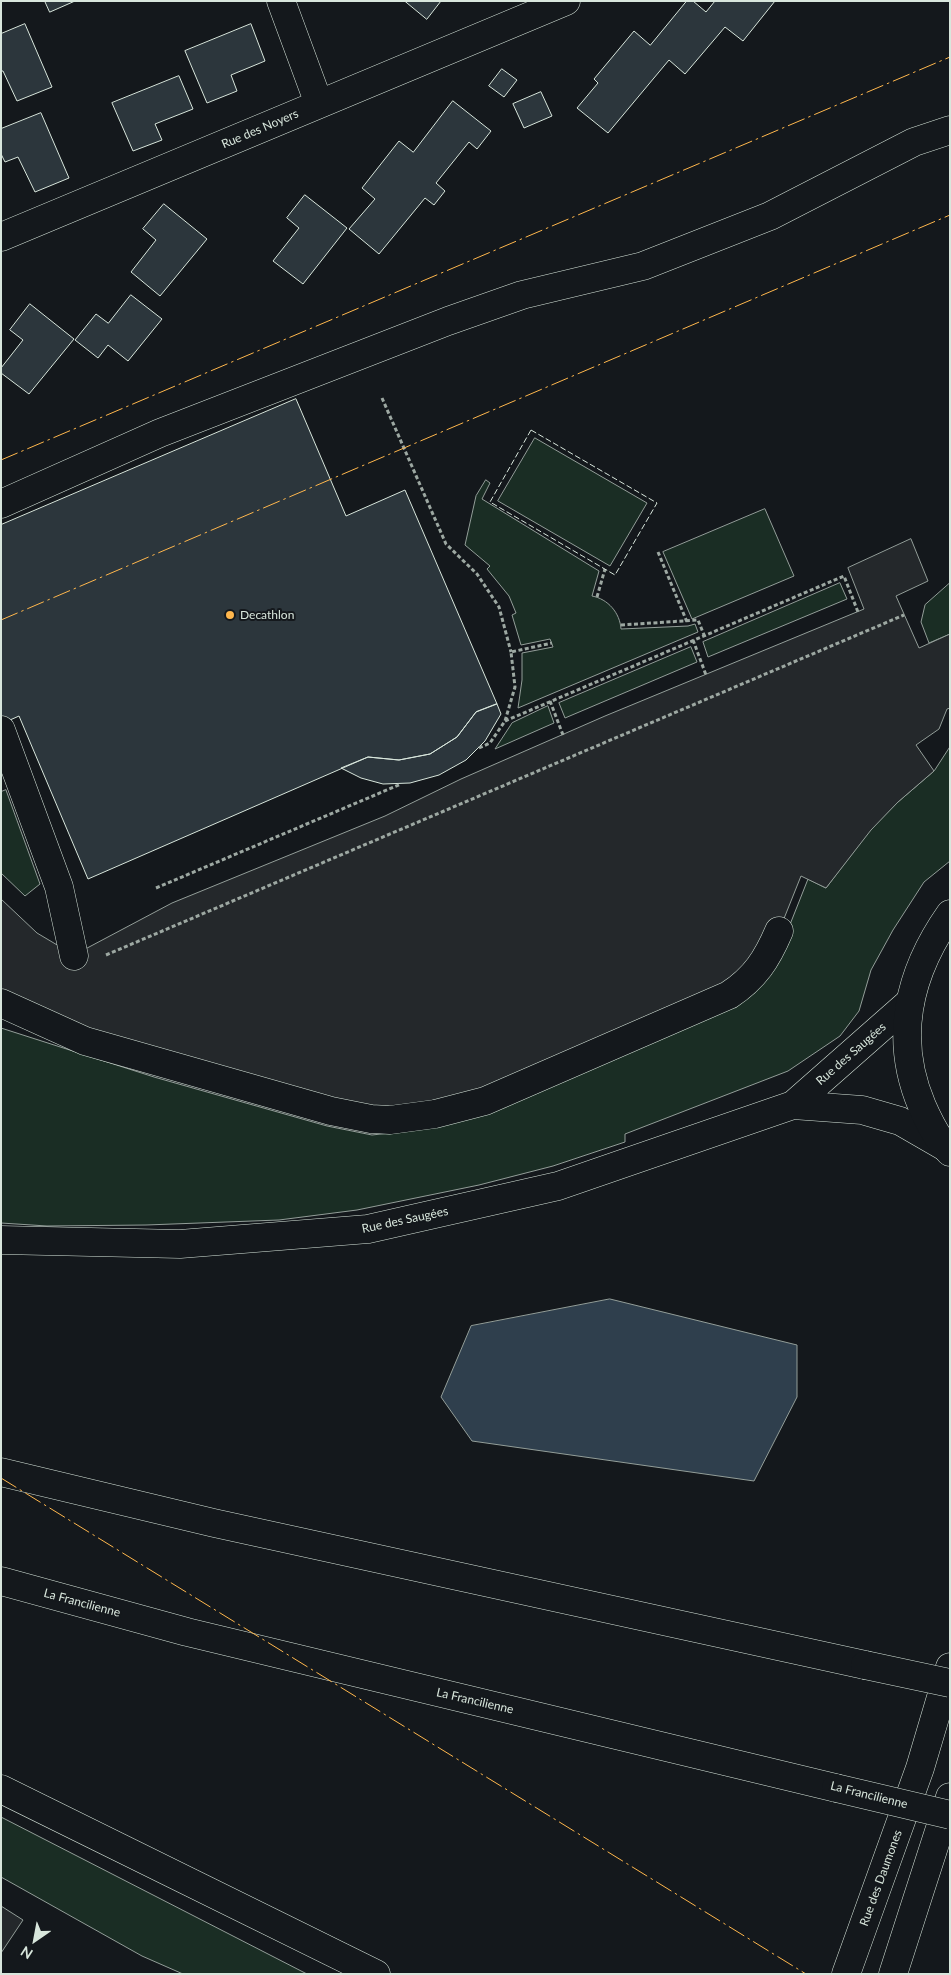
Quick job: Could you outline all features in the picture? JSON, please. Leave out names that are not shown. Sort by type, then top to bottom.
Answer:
[{"type":"main road","points":[[281,1],[319,104]]},
{"type":"main road","name":"Rue des Noyers","points":[[1,237],[566,1]]},
{"type":"main road","points":[[1,504],[160,433],[448,322],[522,295],[652,263],[770,216],[914,142],[950,130]]},
{"type":"main road","points":[[1,730],[59,887],[74,956]]},
{"type":"main road","points":[[947,1149],[929,1121],[917,1093],[910,1064],[907,1035],[910,1002],[918,968],[932,938],[950,914]]},
{"type":"main road","points":[[1,1003],[85,1041],[331,1111],[371,1119],[390,1120],[435,1114],[485,1101],[729,995],[744,986],[761,968],[780,931]]},
{"type":"main road","name":"Rue des Saugées","points":[[1,1240],[180,1244],[368,1229],[558,1186],[793,1105],[910,1002]]},
{"type":"main road","name":"Rue des Saugées","points":[[793,1105],[862,1110],[900,1121],[947,1149]]},
{"type":"main road","points":[[1,1472],[214,1522],[950,1683]]},
{"type":"main road","name":"La Francilienne","points":[[1,1581],[187,1632],[950,1815]]},
{"type":"main road","name":"Rue des Daumones","points":[[847,1973],[920,1768],[950,1667]]},
{"type":"main road","points":[[1,1789],[376,1974]]},
{"type":"main road","points":[[893,1974],[950,1797]]},
{"type":"path","points":[[382,398],[446,544],[477,574],[499,607],[511,652],[515,687],[505,721],[490,744],[479,748]]},
{"type":"path","points":[[658,552],[687,622]]},
{"type":"path","points":[[598,597],[605,569]]},
{"type":"path","points":[[505,721],[844,576],[858,612]]},
{"type":"path","points":[[106,955],[904,614]]},
{"type":"path","points":[[621,625],[698,620],[704,635]]},
{"type":"path","points":[[693,640],[706,675]]},
{"type":"path","points":[[511,652],[552,644]]},
{"type":"path","points":[[550,701],[563,735]]},
{"type":"path","points":[[156,888],[400,784]]},
{"type":"green space","points":[[535,438],[647,503],[610,566],[498,501]]},
{"type":"green space","points":[[486,480],[490,483],[482,499],[599,571],[592,596],[603,600],[616,612],[621,629],[688,626],[695,624],[698,632],[518,708],[522,680],[522,653],[553,647],[550,639],[521,645],[512,615],[516,613],[509,596],[487,569],[490,566],[465,545],[476,496]]},
{"type":"green space","points":[[765,509],[794,576],[692,619],[663,552]]},
{"type":"green space","points":[[840,583],[847,599],[708,657],[703,642]]},
{"type":"green space","points":[[950,583],[950,634],[929,643],[921,622],[925,605]]},
{"type":"green space","points":[[691,647],[697,662],[565,718],[559,703]]},
{"type":"green space","points":[[548,706],[554,723],[495,749],[512,723]]},
{"type":"green space","points":[[950,747],[950,861],[924,882],[893,930],[871,970],[859,1011],[840,1036],[788,1071],[625,1134],[625,1142],[553,1166],[479,1185],[357,1210],[279,1220],[146,1225],[47,1226],[1,1223],[1,1028],[154,1077],[327,1126],[372,1135],[417,1130],[789,927],[808,879],[826,888],[870,830],[898,802],[934,771]]},
{"type":"green space","points":[[6,790],[40,884],[25,896],[1,873],[1,792]]},
{"type":"green space","points":[[1,1817],[307,1974],[183,1974],[142,1956],[1,1877]]},
{"type":"shaded area","points":[[911,539],[928,581],[896,596],[919,648],[950,634],[950,708],[947,709],[939,729],[916,745],[934,771],[898,802],[871,830],[826,888],[801,876],[779,931],[761,967],[585,1057],[390,1120],[1,1003],[1,899],[37,933],[74,955],[172,903],[385,816],[461,779],[605,716],[864,609],[848,568]]},
{"type":"shaded area","points":[[1,1906],[23,1920],[1,1953]]},
{"type":"water","points":[[610,1299],[797,1345],[797,1397],[754,1481],[472,1441],[441,1397],[471,1326]]},
{"type":"building","points":[[45,1],[75,1],[50,12]]},
{"type":"building","points":[[405,1],[441,1],[427,19]]},
{"type":"building","points":[[687,1],[693,1],[706,12],[715,1],[775,1],[743,41],[725,27],[685,74],[669,60],[608,133],[577,108],[598,83],[594,79],[634,31],[650,45]]},
{"type":"building","points":[[25,24],[52,87],[17,101],[3,71],[1,71],[1,34]]},
{"type":"building","points":[[251,24],[265,61],[231,75],[237,91],[207,103],[185,51]]},
{"type":"building","points":[[502,69],[517,80],[504,97],[489,86]]},
{"type":"building","points":[[179,76],[193,109],[155,124],[162,140],[133,151],[112,103]]},
{"type":"building","points":[[541,92],[552,116],[524,128],[513,104]]},
{"type":"building","points":[[453,101],[491,131],[477,149],[469,142],[436,183],[445,191],[434,205],[425,198],[379,254],[349,229],[375,199],[362,188],[399,141],[413,152]]},
{"type":"building","points":[[41,113],[69,178],[35,192],[18,157],[5,162],[1,154],[1,129]]},
{"type":"building","points":[[305,195],[347,228],[303,284],[273,261],[299,228],[287,218]]},
{"type":"building","points":[[164,204],[207,239],[160,296],[131,272],[156,240],[143,229]]},
{"type":"building","points":[[131,295],[162,319],[128,361],[108,345],[98,358],[75,340],[96,314],[108,323]]},
{"type":"building","points":[[30,304],[74,339],[29,394],[1,373],[1,368],[23,340],[10,330]]},
{"type":"building","name":"Decathlon","points":[[296,399],[346,516],[405,490],[497,704],[476,712],[457,737],[430,754],[399,760],[368,757],[88,879],[19,716],[1,724],[1,525]]},
{"type":"building","points":[[497,704],[501,714],[485,741],[466,760],[439,775],[410,783],[383,784],[361,778],[341,768],[368,757],[399,760],[430,754],[457,737],[476,712]]},
{"type":"fence","points":[[531,430],[657,503],[615,575],[490,502],[531,430]]},
{"type":"power","points":[[1,460],[950,57]]},
{"type":"power","points":[[1,620],[950,215]]},
{"type":"power","points":[[1,1478],[806,1974]]},
{"type":"place","name":"Decathlon","points":[[230,615]]}]
